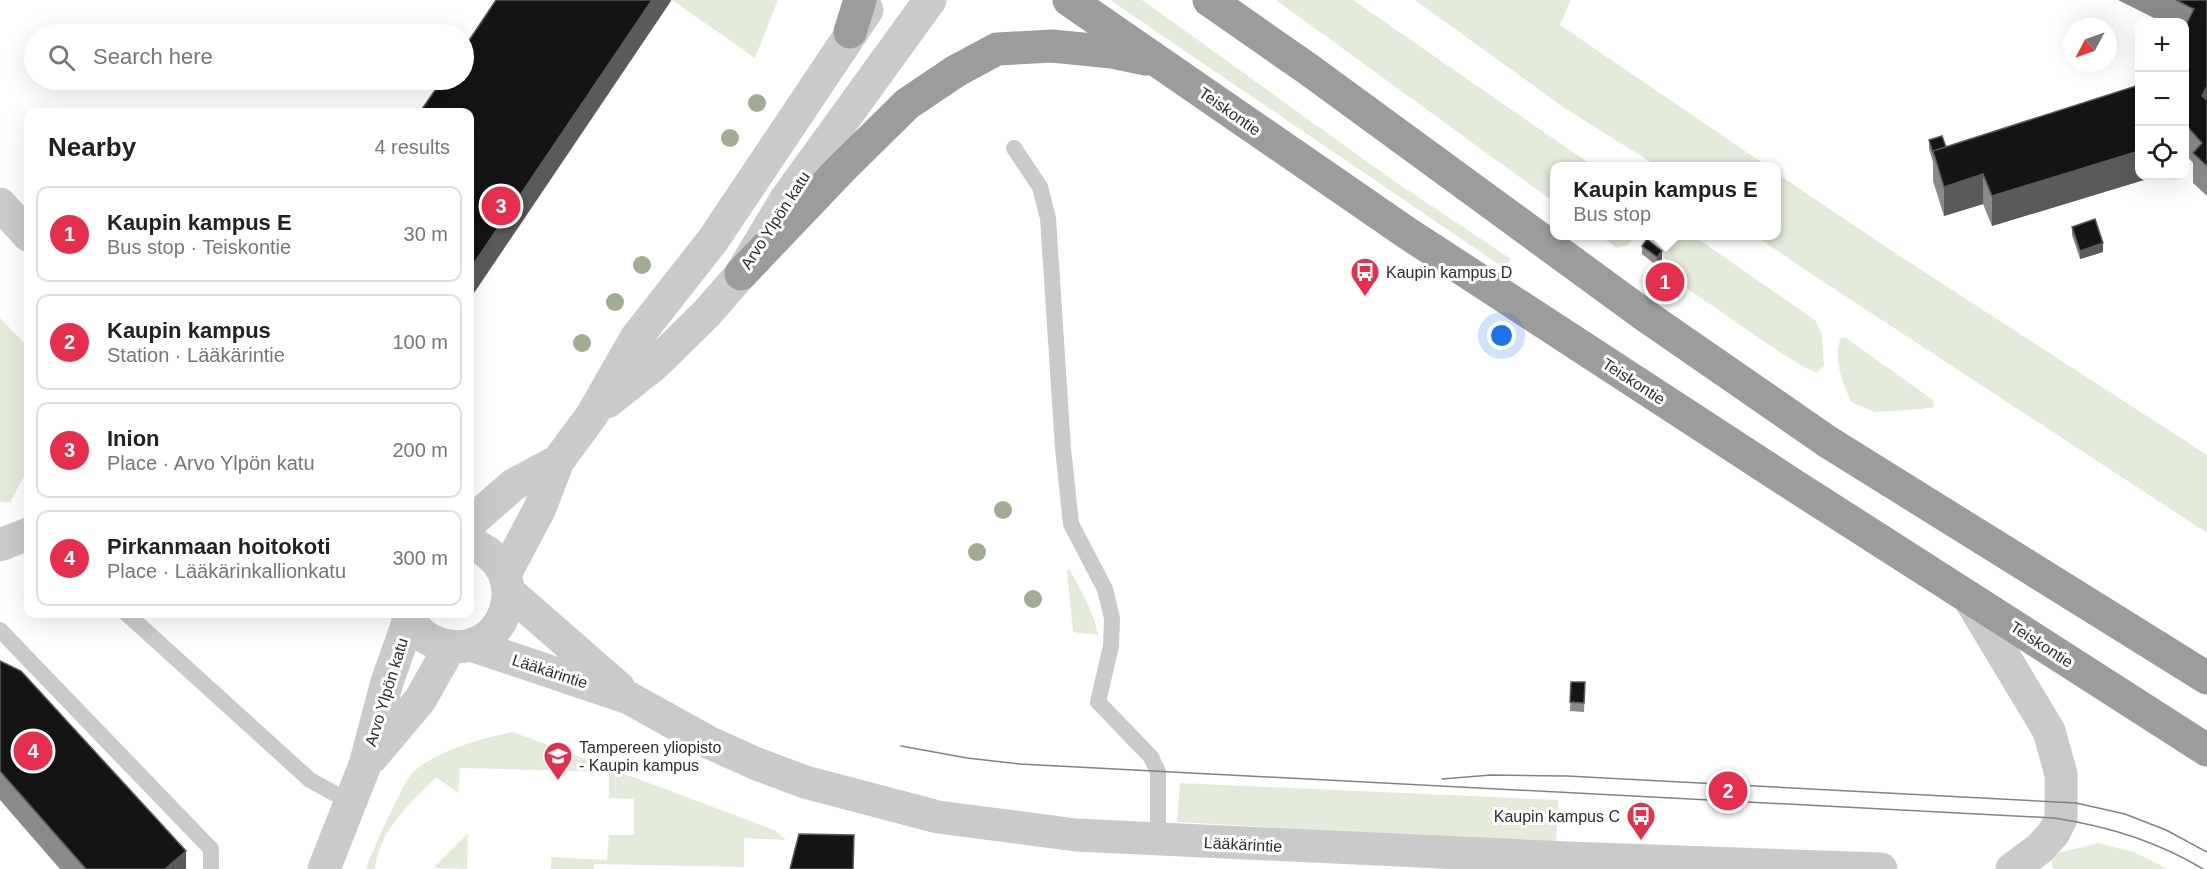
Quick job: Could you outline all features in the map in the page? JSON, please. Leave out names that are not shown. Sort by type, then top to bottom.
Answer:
[{"type":"highway","points":[[850,32],[860,0]]},
{"type":"highway","name":"Teiskontie","points":[[1069,0],[1407,233],[2207,750]]},
{"type":"highway","points":[[1209,0],[1308,69],[1643,314],[1828,442],[2207,678]]},
{"type":"highway","points":[[741,274],[841,169],[908,104],[956,71],[997,49],[1052,46],[1112,52],[1160,62]]},
{"type":"street","name":"Arvo Ylpön katu","points":[[365,765],[420,700],[460,646],[486,637],[499,625],[507,609],[507,583],[558,461],[592,415],[636,338],[713,240],[850,32],[874,0]]},
{"type":"street","name":"Arvo Ylpön katu","points":[[592,415],[655,364],[707,314],[741,274],[786,199],[930,0]]},
{"type":"street","points":[[0,204],[24,231]]},
{"type":"street","name":"Arvo Ylpön katu","points":[[474,519],[513,485],[558,461]]},
{"type":"street","points":[[0,545],[24,536]]},
{"type":"street","name":"Lääkärintie","points":[[474,545],[483,548],[496,559],[507,583],[629,698]]},
{"type":"street","points":[[1969,597],[2049,731],[2061,774],[2061,819],[2053,834],[2039,849],[2012,869]]},
{"type":"street","name":"Arvo Ylpön katu","points":[[324,869],[365,765],[387,682],[408,618]]},
{"type":"street","name":"Lääkärintie","points":[[409,618],[419,632],[432,642],[460,646],[629,698],[710,743],[757,764],[805,782],[938,817],[1076,835],[1158,839],[1322,853],[1881,869]]},
{"type":"lane","points":[[1014,148],[1040,187],[1048,218],[1071,524],[1105,589],[1112,618],[1112,646],[1098,702],[1151,757],[1158,772],[1158,839]]},
{"type":"lane","points":[[131,618],[310,780],[350,802]]},
{"type":"lane","points":[[0,630],[212,849],[211,869]]},
{"type":"green space","points":[[672,0],[778,0],[755,58]]},
{"type":"green space","points":[[1110,0],[1142,0],[1394,181],[1511,259],[1504,268]]},
{"type":"green space","points":[[1276,0],[1353,0],[1587,162],[1550,162],[1550,199]]},
{"type":"green space","points":[[1415,0],[1571,0],[1560,25],[1761,162],[1651,162],[1563,107]]},
{"type":"green space","points":[[1781,176],[2207,455],[2207,533],[1762,240],[1781,240]]},
{"type":"green space","points":[[1606,240],[1632,240],[1628,245],[1617,248]]},
{"type":"green space","points":[[1651,240],[1700,240],[1816,321],[1822,335],[1824,366],[1816,373],[1766,343],[1688,289],[1669,270],[1665,263],[1668,261],[1647,245]]},
{"type":"green space","points":[[0,318],[24,343],[24,476],[10,503],[0,502]]},
{"type":"green space","points":[[1841,338],[1846,338],[1933,400],[1934,407],[1875,412],[1851,402],[1838,363]]},
{"type":"green space","points":[[1069,568],[1090,609],[1098,635],[1073,632],[1067,572]]},
{"type":"green space","points":[[513,732],[774,830],[786,840],[744,838],[744,867],[595,864],[594,869],[551,869],[551,857],[607,860],[609,835],[634,835],[634,799],[609,798],[609,772],[460,768],[458,793],[436,777],[397,818],[389,830],[378,855],[375,869],[366,869],[395,803],[412,773],[446,752]]},
{"type":"green space","points":[[1180,783],[1558,800],[1556,843],[1177,822]]},
{"type":"green space","points":[[468,833],[467,869],[435,868],[435,866]]},
{"type":"green space","points":[[2098,843],[2134,852],[2168,869],[2054,869],[2050,859],[2058,853]]},
{"type":"building","points":[[496,0],[652,0],[474,263],[474,108],[423,108],[435,90],[474,90],[474,33]]},
{"type":"building","points":[[2176,0],[2207,0],[2207,86],[2202,96],[2207,100],[2207,166],[2193,153],[2202,143],[2189,128],[2189,19],[2194,9]]},
{"type":"building","points":[[2135,86],[2135,152],[1992,196],[1983,174],[1944,187],[1933,151]]},
{"type":"building","points":[[1942,136],[1946,147],[1933,151],[1933,153],[1929,140]]},
{"type":"building","points":[[2095,219],[2103,243],[2080,251],[2072,227]]},
{"type":"building","points":[[1648,240],[1662,251],[1657,257],[1642,246]]},
{"type":"building","points":[[0,661],[21,671],[186,851],[165,869],[86,869],[0,771]]},
{"type":"building","points":[[1571,682],[1585,682],[1584,703],[1570,702]]},
{"type":"building","points":[[799,834],[854,835],[853,869],[790,869]]},
{"type":"tram line","points":[[901,746],[967,758],[1020,764],[2054,818],[2093,825],[2131,836],[2168,850],[2203,869]]},
{"type":"tram line","points":[[1442,779],[1491,775],[1567,776],[2076,803],[2125,814],[2166,830],[2207,852]]},
{"type":"place","name":"Inion","points":[[501,206]]},
{"type":"place","name":"Kaupin kampus E","points":[[1665,282]]},
{"type":"place","name":"Kaupin kampus D","points":[[1365,298]]},
{"type":"place","name":"Pirkanmaan hoitokoti","points":[[33,751]]},
{"type":"place","name":"Tampereen yliopisto - Kaupin kampus","points":[[558,782]]},
{"type":"place","name":"Kaupin kampus","points":[[1728,791]]},
{"type":"place","name":"Kaupin kampus C","points":[[1641,842]]}]
